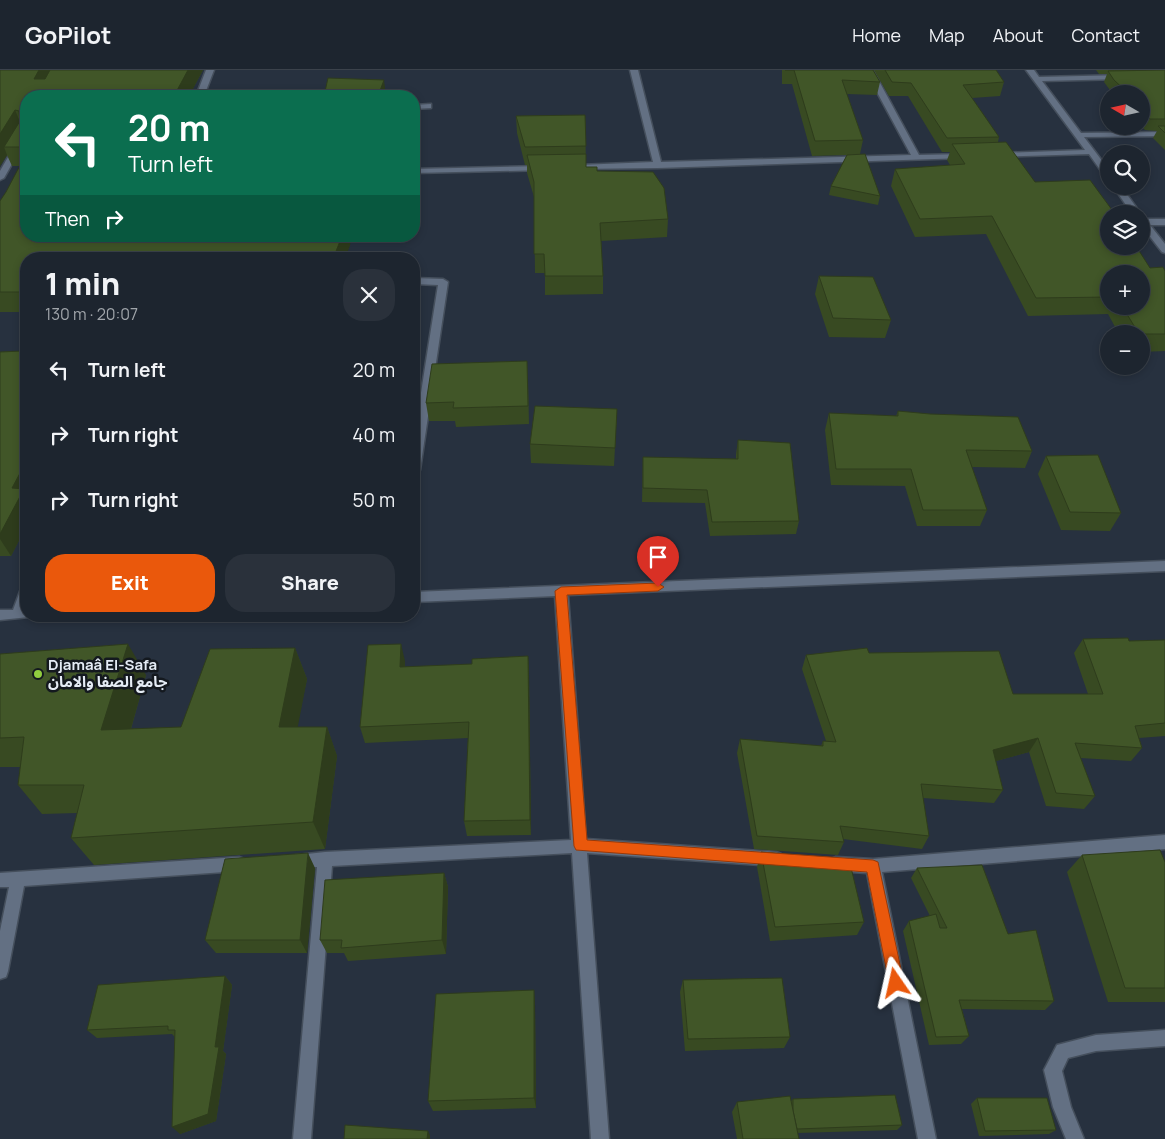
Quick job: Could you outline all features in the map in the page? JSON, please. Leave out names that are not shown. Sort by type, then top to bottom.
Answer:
[{"type":"street","points":[[202,90],[210,70]]},
{"type":"street","points":[[634,70],[658,166]]},
{"type":"street","points":[[869,70],[916,157]]},
{"type":"street","points":[[1030,70],[1100,164]]},
{"type":"street","points":[[1037,79],[1135,77]]},
{"type":"street","points":[[420,107],[428,106]]},
{"type":"street","points":[[1079,136],[1165,134]]},
{"type":"street","points":[[3,181],[20,146]]},
{"type":"street","points":[[994,155],[1091,152]]},
{"type":"street","points":[[568,168],[974,155]]},
{"type":"street","points":[[420,171],[549,168]]},
{"type":"street","points":[[1150,221],[1165,222]]},
{"type":"street","points":[[1150,230],[1165,250]]},
{"type":"street","points":[[420,280],[443,282],[420,416]]},
{"type":"street","points":[[420,598],[1165,566]]},
{"type":"street","points":[[561,591],[581,846],[600,1139]]},
{"type":"street","points":[[0,615],[20,614]]},
{"type":"street","points":[[824,863],[873,866],[1165,842]]},
{"type":"street","points":[[1142,844],[1150,862]]},
{"type":"street","points":[[276,862],[581,846],[795,861]]},
{"type":"street","points":[[302,1139],[325,859]]},
{"type":"street","points":[[0,880],[256,863]]},
{"type":"street","points":[[873,866],[927,1139]]},
{"type":"street","points":[[0,971],[18,879]]},
{"type":"street","points":[[1075,1139],[1062,1107],[1053,1070],[1063,1051],[1096,1043],[1165,1038]]},
{"type":"building","points":[[0,70],[39,70],[34,79],[45,79],[50,70],[188,70],[177,90],[20,90],[20,121],[19,111],[15,110],[0,134]]},
{"type":"building","points":[[794,70],[873,70],[880,82],[842,80],[863,140],[815,141]]},
{"type":"building","points":[[885,70],[996,70],[1004,82],[963,85],[999,137],[947,138],[911,83],[892,82]]},
{"type":"building","points":[[1165,70],[1165,119],[1150,119],[1150,85],[1119,85],[1108,71]]},
{"type":"building","points":[[328,78],[384,80],[380,90],[325,90]]},
{"type":"building","points":[[585,115],[586,146],[525,147],[516,116]]},
{"type":"building","points":[[20,121],[20,147],[4,147]]},
{"type":"building","points":[[1158,126],[1165,126],[1165,133]]},
{"type":"building","points":[[1006,142],[1035,182],[1090,180],[1108,205],[1100,205],[1100,255],[1142,255],[1148,265],[1100,265],[1100,297],[1036,298],[992,216],[920,219],[895,169],[965,164],[952,144]]},
{"type":"building","points":[[586,154],[586,167],[597,167],[597,171],[653,172],[664,188],[668,219],[600,223],[603,276],[545,276],[544,254],[534,254],[534,182],[527,155]]},
{"type":"building","points":[[865,154],[880,196],[831,186],[847,155]]},
{"type":"building","points":[[20,165],[20,242],[340,242],[336,252],[20,252],[20,292],[0,292],[0,201]]},
{"type":"building","points":[[1163,267],[1165,271],[1165,334],[1150,334],[1150,325],[1134,325],[1127,315],[1150,315],[1150,268]]},
{"type":"building","points":[[819,276],[873,277],[891,320],[833,318]]},
{"type":"building","points":[[20,351],[20,473],[12,488],[20,489],[20,496],[0,534],[0,352]]},
{"type":"building","points":[[527,361],[528,406],[453,408],[454,402],[426,403],[432,364]]},
{"type":"building","points":[[535,406],[617,409],[615,448],[530,444]]},
{"type":"building","points":[[898,411],[1018,417],[1032,451],[966,450],[987,510],[923,510],[911,469],[836,469],[829,413],[898,416]]},
{"type":"building","points":[[738,440],[790,443],[799,521],[712,522],[707,490],[643,488],[643,457],[738,459]]},
{"type":"building","points":[[1098,455],[1121,513],[1070,512],[1046,456]]},
{"type":"building","points":[[1128,638],[1129,641],[1165,640],[1165,723],[1135,726],[1142,748],[1075,743],[1095,796],[1056,793],[1038,738],[993,750],[1003,790],[921,784],[929,836],[840,826],[844,842],[757,836],[740,739],[823,746],[823,741],[836,742],[806,655],[867,648],[869,653],[999,651],[1013,694],[1103,694],[1083,639]]},
{"type":"building","points":[[128,644],[101,730],[181,727],[210,649],[295,648],[279,727],[327,727],[313,822],[71,838],[84,785],[18,785],[24,737],[0,738],[0,654]]},
{"type":"building","points":[[401,644],[400,667],[472,664],[472,659],[528,656],[530,820],[464,821],[469,722],[360,727],[368,645]]},
{"type":"building","points":[[1160,850],[1165,862],[1165,988],[1125,988],[1082,855]]},
{"type":"building","points":[[761,852],[849,859],[864,922],[775,927]]},
{"type":"building","points":[[308,853],[300,940],[205,940],[225,859]]},
{"type":"building","points":[[982,865],[1008,934],[1036,930],[1054,1001],[959,1000],[969,1036],[936,1037],[909,921],[936,914],[940,928],[947,928],[917,868]]},
{"type":"building","points":[[444,873],[442,940],[341,948],[342,940],[320,940],[325,880]]},
{"type":"building","points":[[225,976],[215,1047],[219,1047],[208,1114],[172,1127],[175,1030],[168,1030],[168,1026],[87,1030],[98,985]]},
{"type":"building","points":[[782,978],[790,1037],[688,1039],[683,980]]},
{"type":"building","points":[[534,990],[534,1098],[428,1101],[436,994]]},
{"type":"building","points":[[895,1095],[902,1125],[797,1129],[793,1111],[793,1099]]},
{"type":"building","points":[[790,1096],[799,1139],[743,1139],[737,1102]]},
{"type":"building","points":[[977,1098],[1047,1098],[1056,1130],[985,1131]]},
{"type":"building","points":[[345,1125],[428,1131],[427,1139],[344,1139]]},
{"type":"place","name":"Djamaâ El-Safa جامع الصفا والامان","points":[[38,674]]},
{"type":"route","points":[[658,587],[561,591],[581,846],[873,866],[896,983]]}]
